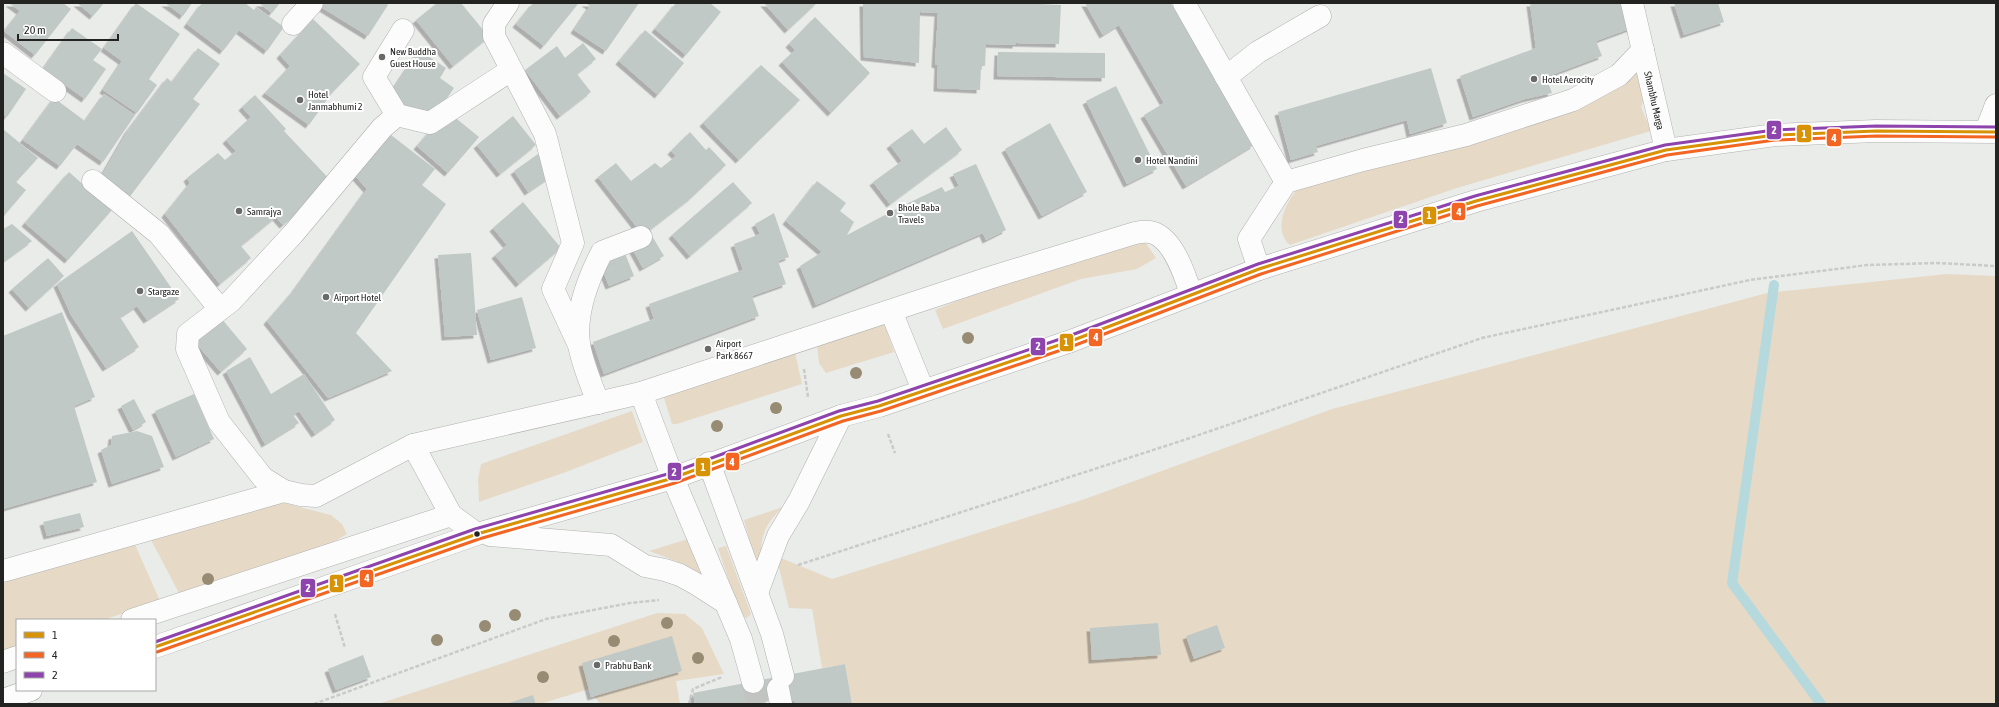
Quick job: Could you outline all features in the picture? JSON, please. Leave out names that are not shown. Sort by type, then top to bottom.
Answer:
[{"type":"main road","points":[[293,24],[312,3]]},
{"type":"main road","points":[[508,3],[494,24],[494,36],[545,134],[573,244],[553,289],[579,345],[598,404]]},
{"type":"main road","points":[[1184,3],[1286,182]]},
{"type":"main road","name":"Shambhu Marga","points":[[1632,3],[1666,150]]},
{"type":"main road","points":[[1226,77],[1258,52],[1320,16]]},
{"type":"main road","points":[[403,30],[374,77],[397,115],[430,123],[511,70]]},
{"type":"main road","points":[[1259,269],[1249,239],[1286,182],[1363,160],[1466,136],[1573,100],[1619,75],[1643,50]]},
{"type":"main road","points":[[3,53],[55,92]]},
{"type":"main road","points":[[156,647],[477,534],[673,478],[709,463],[842,416],[879,406],[1072,341],[1259,269],[1476,201],[1666,150],[1775,135],[1876,131],[1991,132],[1996,105]]},
{"type":"main road","points":[[397,115],[382,128],[293,234],[231,302],[188,334],[188,349],[219,422],[263,478],[284,491],[301,495],[316,496],[413,445],[641,393],[1135,233],[1153,232],[1165,240],[1182,267],[1191,294]]},
{"type":"main road","points":[[93,181],[158,234],[220,309]]},
{"type":"main road","points":[[579,345],[579,324],[585,294],[592,271],[602,252],[641,237]]},
{"type":"main road","points":[[892,311],[923,390]]},
{"type":"main road","points":[[641,393],[673,478],[741,639],[753,682]]},
{"type":"main road","points":[[757,593],[778,536],[799,500],[842,416]]},
{"type":"main road","points":[[413,445],[450,515],[477,534],[611,545],[645,566],[665,570],[698,585],[726,603]]},
{"type":"main road","points":[[709,463],[772,634],[781,690]]},
{"type":"main road","points":[[3,571],[284,491]]},
{"type":"main road","points":[[135,619],[450,515]]},
{"type":"main road","points":[[3,662],[16,657]]},
{"type":"main road","points":[[3,700],[28,691]]},
{"type":"path","points":[[792,567],[1176,442],[1482,338],[1750,280],[1867,265],[1937,263],[1996,266]]},
{"type":"path","points":[[799,341],[814,427]]},
{"type":"path","points":[[314,704],[546,619],[630,603],[661,599]]},
{"type":"path","points":[[689,704],[693,689],[728,675]]},
{"type":"shaded area","points":[[1644,60],[1646,94],[1641,107],[1651,131],[1457,188],[1290,245],[1285,239],[1282,232],[1283,216],[1290,200],[1299,187],[1492,131]]},
{"type":"shaded area","points":[[1143,239],[1156,258],[1137,269],[1081,279],[943,329],[935,310],[1044,265]]},
{"type":"shaded area","points":[[1947,274],[1996,276],[1996,704],[852,704],[845,664],[822,668],[812,609],[789,608],[776,556],[832,579],[1082,500],[1332,409],[1767,293]]},
{"type":"shaded area","points":[[878,320],[885,325],[894,352],[826,373],[819,363],[817,345]]},
{"type":"shaded area","points":[[793,343],[802,384],[677,424],[672,424],[660,385]]},
{"type":"shaded area","points":[[632,411],[643,442],[566,472],[479,502],[478,479],[481,464]]},
{"type":"shaded area","points":[[280,502],[331,515],[342,524],[347,534],[320,550],[181,597],[149,536]]},
{"type":"shaded area","points":[[783,507],[771,520],[767,527],[762,540],[762,566],[757,567],[744,520]]},
{"type":"shaded area","points":[[688,539],[702,574],[676,561],[649,551]]},
{"type":"shaded area","points":[[133,540],[160,601],[106,619],[16,619],[16,648],[3,653],[3,581]]},
{"type":"shaded area","points":[[726,546],[751,614],[747,618],[741,617],[718,548]]},
{"type":"shaded area","points":[[657,613],[685,614],[702,628],[724,674],[676,681],[680,704],[600,704],[589,689],[540,704],[536,704],[533,696],[505,704],[378,704]]},
{"type":"building","points":[[9,3],[63,3],[71,9],[35,55],[4,31],[20,11]]},
{"type":"building","points":[[77,3],[104,3],[93,16]]},
{"type":"building","points":[[136,3],[180,34],[149,79],[157,85],[137,113],[103,90],[122,61],[104,48]]},
{"type":"building","points":[[165,3],[192,3],[183,16]]},
{"type":"building","points":[[202,3],[245,3],[254,10],[256,7],[284,27],[267,51],[239,30],[223,51],[187,24]]},
{"type":"building","points":[[259,3],[280,3],[272,13]]},
{"type":"building","points":[[324,3],[386,3],[388,5],[368,36],[321,7]]},
{"type":"building","points":[[437,3],[461,3],[489,37],[453,66],[416,20]]},
{"type":"building","points":[[533,3],[578,4],[544,46],[516,24]]},
{"type":"building","points":[[585,3],[639,3],[606,51],[574,30],[590,6]]},
{"type":"building","points":[[676,3],[710,3],[721,12],[686,55],[655,29]]},
{"type":"building","points":[[764,3],[817,3],[788,30]]},
{"type":"building","points":[[863,3],[1018,3],[1061,5],[1059,44],[986,44],[985,66],[981,66],[980,90],[937,88],[938,65],[935,64],[938,13],[920,12],[919,63],[864,57]]},
{"type":"building","points":[[1085,3],[1171,3],[1254,145],[1186,186],[1144,115],[1164,103],[1119,25],[1103,35]]},
{"type":"building","points":[[1530,3],[1628,3],[1637,26],[1596,41],[1602,56],[1546,77],[1552,93],[1525,99],[1473,117],[1460,76],[1536,48]]},
{"type":"building","points":[[1674,3],[1718,3],[1724,22],[1684,35]]},
{"type":"building","points":[[815,17],[870,73],[831,113],[782,62],[795,50],[789,44]]},
{"type":"building","points":[[313,19],[360,64],[331,94],[309,125],[265,93],[290,66],[280,55]]},
{"type":"building","points":[[72,28],[102,49],[93,60],[106,69],[85,99],[43,69]]},
{"type":"building","points":[[645,30],[684,63],[658,95],[619,61]]},
{"type":"building","points":[[583,43],[596,59],[577,74],[591,92],[560,116],[525,70],[557,46],[565,58]]},
{"type":"building","points":[[198,48],[220,64],[193,99],[200,104],[128,199],[101,177],[128,130],[167,78],[172,82]]},
{"type":"building","points":[[419,50],[446,68],[440,78],[454,88],[430,123],[389,95]]},
{"type":"building","points":[[998,52],[1105,53],[1105,78],[997,76]]},
{"type":"building","points":[[761,65],[800,100],[739,160],[703,123]]},
{"type":"building","points":[[1431,68],[1447,123],[1410,134],[1407,120],[1316,146],[1318,152],[1291,160],[1278,112]]},
{"type":"building","points":[[3,73],[26,89],[7,117],[3,114]]},
{"type":"building","points":[[1116,86],[1157,169],[1127,184],[1086,101]]},
{"type":"building","points":[[104,94],[135,115],[103,162],[77,144],[60,166],[23,140],[54,98],[85,121]]},
{"type":"building","points":[[255,95],[286,129],[284,131],[333,183],[283,225],[276,217],[241,246],[251,258],[220,284],[165,214],[190,183],[187,178],[218,153],[225,160],[236,151],[226,140],[251,117],[242,107]]},
{"type":"building","points":[[447,111],[479,137],[448,173],[417,146]]},
{"type":"building","points":[[513,116],[536,145],[500,174],[477,145]]},
{"type":"building","points":[[1050,123],[1087,192],[1042,216],[1005,149]]},
{"type":"building","points":[[946,127],[962,150],[890,204],[873,182],[902,161],[890,145],[912,129],[924,144]]},
{"type":"building","points":[[382,128],[435,169],[422,185],[446,204],[356,333],[392,371],[328,398],[267,321],[294,290],[367,189],[349,169]]},
{"type":"building","points":[[3,129],[38,158],[16,182],[26,190],[3,217]]},
{"type":"building","points":[[690,132],[706,150],[709,147],[726,165],[691,198],[643,235],[598,177],[616,163],[631,181],[655,163],[661,168],[676,156],[671,151]]},
{"type":"building","points":[[538,154],[553,175],[528,192],[514,171]]},
{"type":"building","points":[[976,164],[1006,230],[986,240],[983,233],[816,305],[800,266],[822,252],[786,221],[817,181],[846,203],[840,211],[854,222],[847,235],[942,187],[945,192],[959,186],[953,174]]},
{"type":"building","points":[[69,172],[112,210],[68,260],[25,223]]},
{"type":"building","points":[[733,182],[752,203],[690,256],[672,235]]},
{"type":"building","points":[[523,202],[561,248],[519,284],[495,255],[507,245],[493,228]]},
{"type":"building","points":[[774,213],[789,257],[778,261],[786,284],[752,296],[759,316],[604,374],[593,342],[654,319],[649,304],[743,270],[734,244],[760,234],[755,224]]},
{"type":"building","points":[[12,224],[32,241],[3,262],[3,229]]},
{"type":"building","points":[[132,231],[179,299],[147,320],[137,306],[120,317],[139,347],[106,368],[71,315],[57,284]]},
{"type":"building","points":[[652,236],[664,256],[643,268],[632,248]]},
{"type":"building","points":[[624,251],[634,276],[609,286],[599,261]]},
{"type":"building","points":[[471,253],[477,335],[445,337],[438,255]]},
{"type":"building","points":[[48,258],[64,276],[29,308],[12,289]]},
{"type":"building","points":[[522,297],[536,348],[491,360],[477,310]]},
{"type":"building","points":[[62,312],[95,397],[74,406],[97,482],[3,509],[3,336]]},
{"type":"building","points":[[221,318],[247,349],[221,372],[194,341]]},
{"type":"building","points":[[250,357],[271,394],[304,374],[335,420],[315,434],[299,411],[293,415],[299,423],[265,444],[226,371]]},
{"type":"building","points":[[194,394],[214,439],[176,457],[155,411]]},
{"type":"building","points":[[134,399],[146,422],[133,430],[121,406]]},
{"type":"building","points":[[137,431],[152,436],[164,467],[112,484],[101,450],[111,445],[112,436]]},
{"type":"building","points":[[80,513],[84,527],[47,536],[43,522]]},
{"type":"building","points":[[1158,623],[1161,655],[1092,660],[1090,628]]},
{"type":"building","points":[[1217,625],[1225,648],[1194,659],[1186,636]]},
{"type":"building","points":[[672,636],[682,671],[591,697],[582,663]]},
{"type":"building","points":[[363,655],[371,677],[336,690],[328,669]]},
{"type":"building","points":[[845,664],[852,704],[795,704],[795,702],[778,689],[764,704],[695,704],[693,693]]},
{"type":"building","points":[[533,695],[536,704],[506,704]]},
{"type":"waterway","points":[[1774,285],[1732,583],[1821,704]]},
{"type":"tunnel","points":[[753,682],[758,704]]},
{"type":"transit line","name":"2","points":[[156,642],[475,529],[671,473],[839,411],[878,401],[1069,336],[1258,264],[1475,196],[1665,145],[1774,130],[1876,126],[1996,127]]},
{"type":"transit line","name":"1","points":[[156,647],[477,534],[673,478],[841,416],[879,406],[1071,341],[1259,269],[1476,201],[1666,150],[1775,135],[1876,131],[1996,132]]},
{"type":"transit line","name":"4","points":[[157,652],[479,539],[675,483],[843,421],[881,411],[1073,346],[1261,274],[1477,206],[1667,155],[1775,140],[1876,136],[1996,137]]},
{"type":"place","name":"New Buddha Guest House","points":[[382,57]]},
{"type":"place","name":"Hotel Aerocity","points":[[1534,79]]},
{"type":"place","name":"Hotel Janmabhumi 2","points":[[300,100]]},
{"type":"place","name":"Hotel Nandini","points":[[1138,160]]},
{"type":"place","name":"Samrajya","points":[[239,211]]},
{"type":"place","name":"Bhole Baba Travels","points":[[890,213]]},
{"type":"place","name":"Stargaze","points":[[140,291]]},
{"type":"place","name":"Airport Hotel","points":[[326,297]]},
{"type":"place","name":"Airport Park 8667","points":[[708,349]]},
{"type":"place","name":"Prabhu Bank","points":[[597,665]]}]
